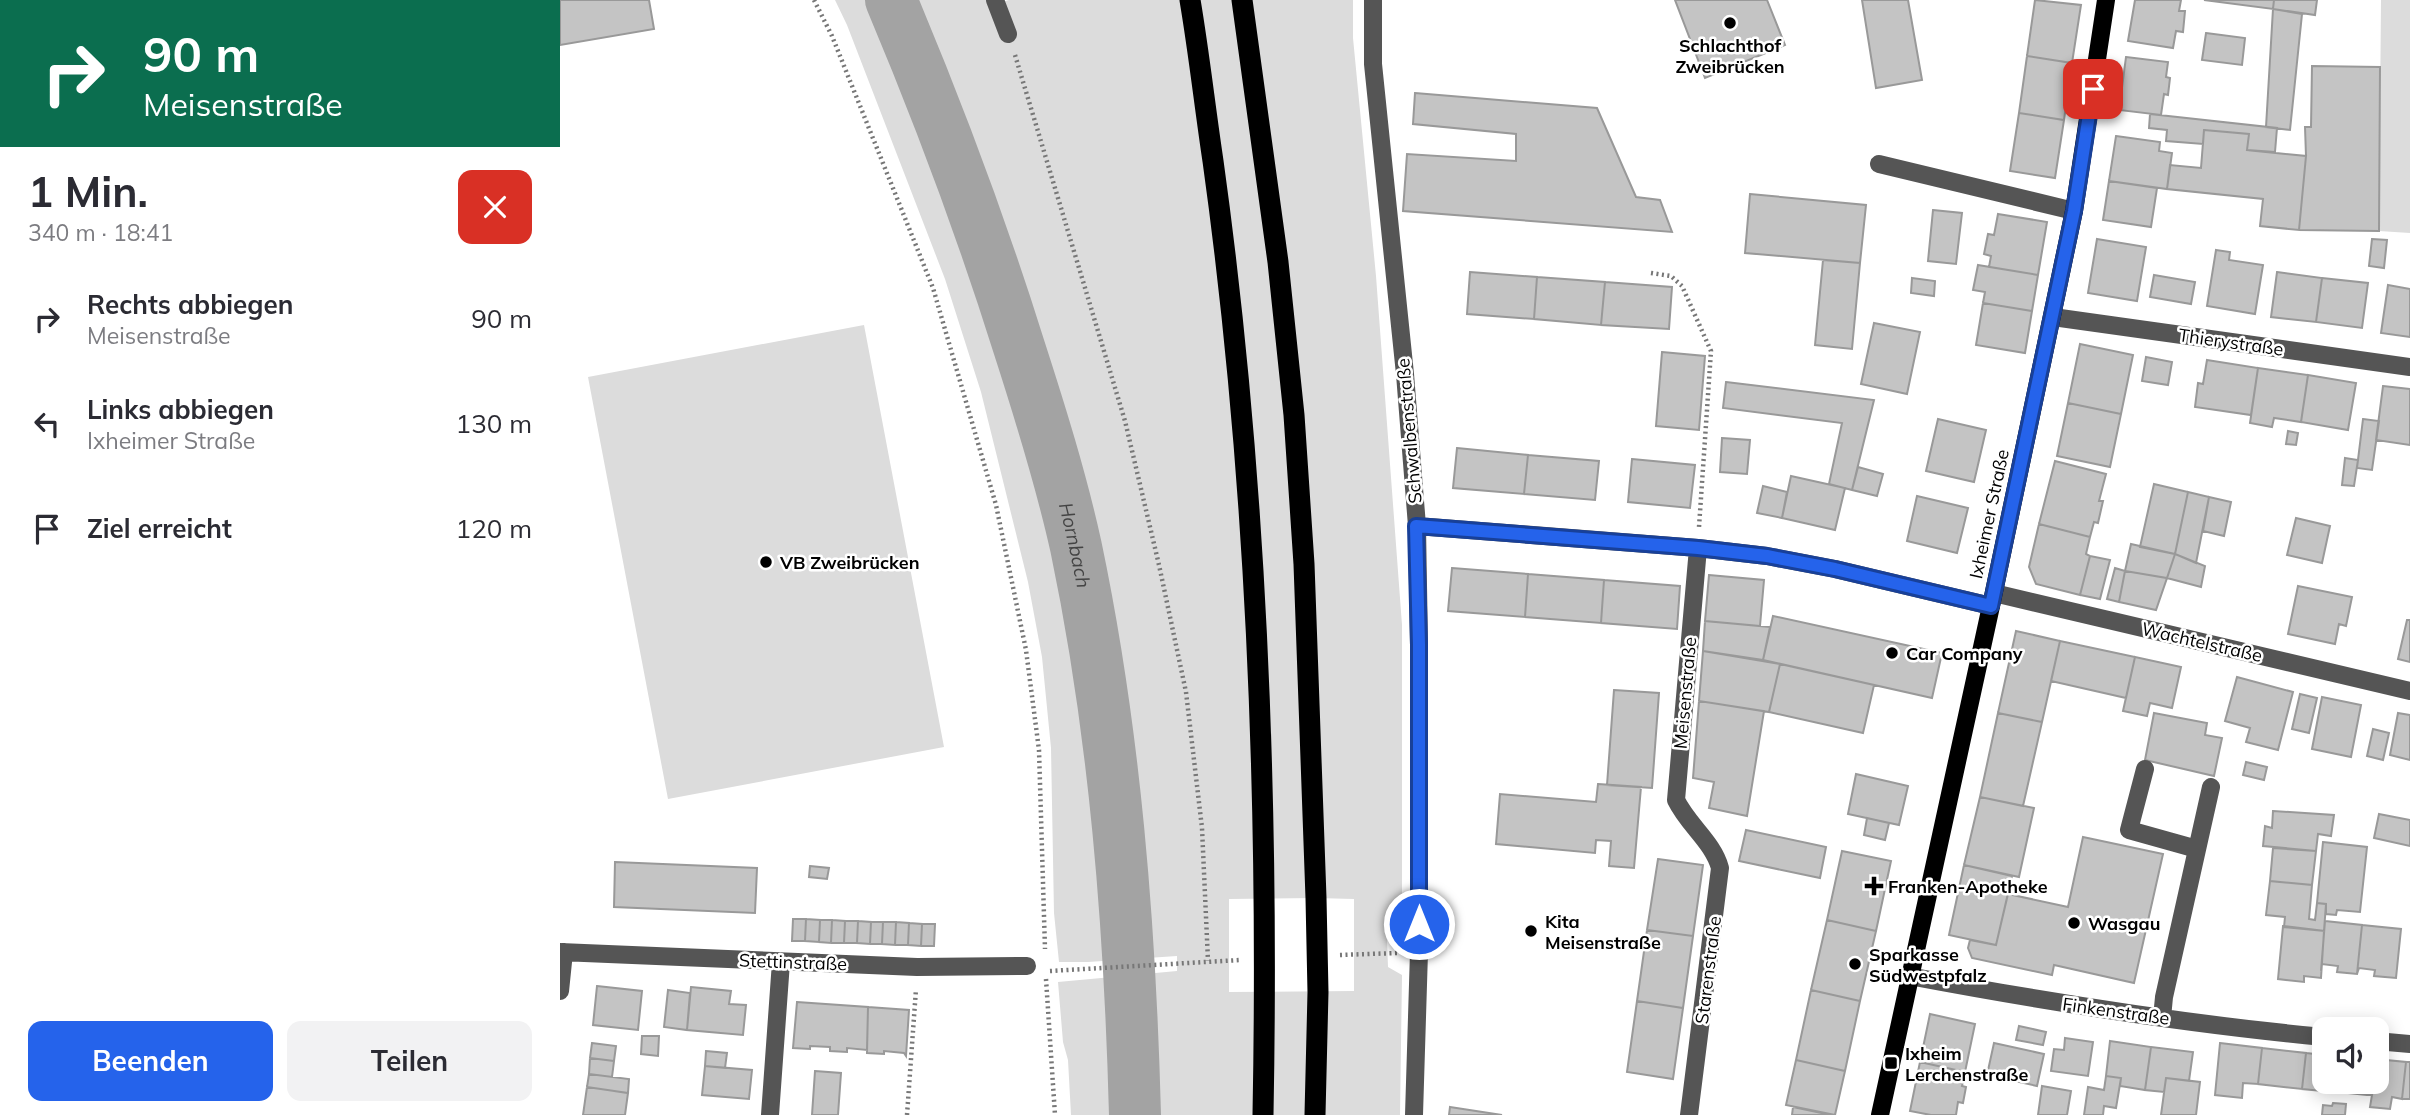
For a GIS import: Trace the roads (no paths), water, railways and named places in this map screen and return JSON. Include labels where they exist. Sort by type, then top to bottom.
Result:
[{"type":"highway","points":[[1190,0],[1228,267],[1254,561],[1265,899],[1263,1115]]},
{"type":"highway","points":[[1242,0],[1278,262],[1294,415],[1304,565],[1318,992],[1315,1115]]},
{"type":"main road","name":"Ixheimer Straße","points":[[1880,1115],[2053,317],[2074,211],[2106,0]]},
{"type":"street","points":[[995,0],[1008,34]]},
{"type":"street","name":"Schwalbenstraße","points":[[1373,0],[1373,64],[1405,374],[1416,526],[1419,645],[1419,924],[1414,1115]]},
{"type":"street","points":[[1879,164],[2074,211]]},
{"type":"street","name":"Thierystraße","points":[[2053,317],[2410,367]]},
{"type":"street","points":[[1416,526],[1767,556],[1993,600]]},
{"type":"street","name":"Meisenstraße","points":[[1697,832],[1676,800],[1698,548]]},
{"type":"street","name":"Wachtelstraße","points":[[1993,600],[2410,691]]},
{"type":"street","points":[[2145,769],[2129,830],[2197,849]]},
{"type":"street","points":[[2162,1018],[2164,997],[2211,787]]},
{"type":"street","name":"Starenstraße","points":[[1689,1115],[1720,868],[1716,854],[1697,832]]},
{"type":"street","points":[[560,991],[562,952]]},
{"type":"street","name":"Stettinstraße","points":[[562,952],[917,967],[1027,966]]},
{"type":"street","points":[[770,1115],[781,962]]},
{"type":"street","name":"Finkenstraße","points":[[1909,976],[2162,1018],[2312,1036]]},
{"type":"street","points":[[2389,1042],[2410,1044]]},
{"type":"waterway","name":"Hornbach","points":[[891,0],[943,129],[1005,303],[1064,496],[1076,547],[1101,688],[1118,830],[1129,972],[1135,1115]]},
{"type":"place","name":"Schlachthof Zweibrücken","points":[[1730,23]]},
{"type":"place","name":"VB Zweibrücken","points":[[766,562]]},
{"type":"place","name":"Car Company","points":[[1892,653]]},
{"type":"place","name":"Franken-Apotheke","points":[[1874,886]]},
{"type":"place","name":"Wasgau","points":[[2074,923]]},
{"type":"place","name":"Kita Meisenstraße","points":[[1531,931]]},
{"type":"place","name":"Sparkasse Südwestpfalz","points":[[1855,964]]},
{"type":"place","name":"Ixheim Lerchenstraße","points":[[1891,1063]]}]
